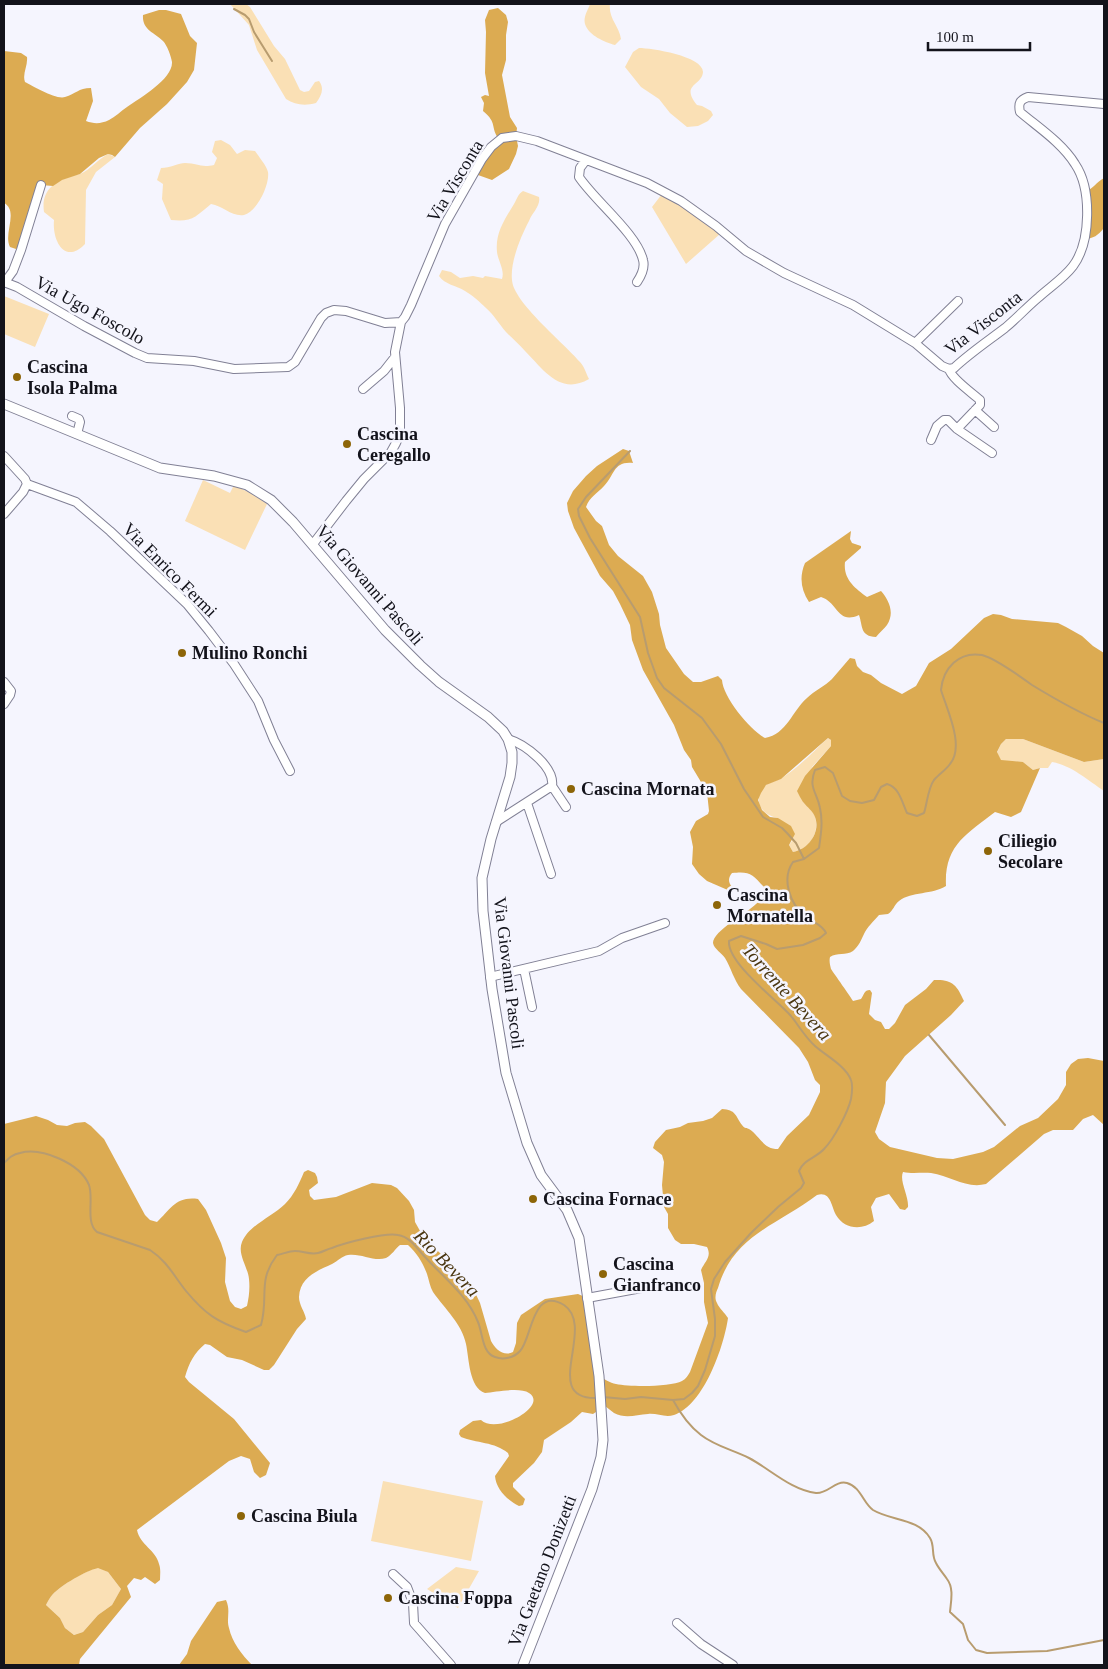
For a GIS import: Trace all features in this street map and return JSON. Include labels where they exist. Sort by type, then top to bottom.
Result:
[{"type":"street","name":"Via Visconta","points":[[400,322],[411,305],[445,224],[474,171],[499,139],[506,136],[516,136],[537,141],[647,183],[664,192],[716,226],[746,251],[784,273],[853,305],[914,343],[942,366],[948,369],[954,368],[1006,327],[1072,268],[1079,257],[1081,249],[1087,216],[1082,179],[1076,165],[1067,152],[1020,112],[1018,105],[1028,97],[1104,104]]},
{"type":"street","points":[[586,160],[579,171],[579,177],[628,234],[638,248],[644,262],[641,276],[637,282]]},
{"type":"street","points":[[4,282],[13,271],[41,185]]},
{"type":"street","name":"Via Ugo Foscolo","points":[[4,282],[17,287],[84,326],[147,358],[194,361],[234,369],[288,367],[295,362],[321,318],[326,313],[334,310],[346,311],[384,323],[400,322]]},
{"type":"street","points":[[914,343],[958,301]]},
{"type":"street","points":[[313,544],[364,479],[391,452],[400,434],[400,408],[395,352],[400,322]]},
{"type":"street","points":[[363,389],[379,376],[395,357]]},
{"type":"street","points":[[948,369],[950,375],[980,400],[980,405],[957,429]]},
{"type":"street","name":"Via Giovanni Pascoli","points":[[4,404],[160,468],[214,476],[247,485],[260,492],[278,506],[386,630],[420,665],[439,682],[488,718],[508,739],[512,752],[512,769],[486,858],[482,884],[482,911],[503,1058],[519,1122],[537,1166],[567,1210],[577,1230],[600,1386],[602,1450],[592,1489]]},
{"type":"street","points":[[975,410],[994,427]]},
{"type":"street","points":[[72,416],[80,422],[77,434]]},
{"type":"street","points":[[931,440],[937,426],[944,420],[948,420],[957,429],[992,453]]},
{"type":"street","points":[[4,456],[25,479],[27,484],[23,492],[4,514]]},
{"type":"street","name":"Via Enrico Fermi","points":[[27,484],[76,502],[110,531],[187,604],[224,651],[258,701],[274,740],[290,771]]},
{"type":"street","points":[[4,682],[11,691],[4,704]]},
{"type":"street","points":[[508,739],[519,743],[546,766],[552,777],[552,786],[566,807]]},
{"type":"street","points":[[496,822],[552,786]]},
{"type":"street","points":[[527,803],[552,874]]},
{"type":"street","points":[[490,977],[599,951],[629,935],[665,923]]},
{"type":"street","points":[[524,969],[532,1007]]},
{"type":"street","points":[[587,1298],[647,1287]]},
{"type":"street","name":"Via Gaetano Donizetti","points":[[524,1665],[592,1489]]},
{"type":"street","points":[[393,1574],[407,1588],[413,1603],[414,1623],[450,1665]]},
{"type":"street","points":[[677,1623],[701,1644],[733,1665]]},
{"type":"shaded area","points":[[230,4],[246,4],[250,7],[274,46],[285,59],[300,90],[304,92],[309,91],[315,82],[319,81],[322,90],[316,103],[300,104],[286,99],[257,50],[249,25]]},
{"type":"shaded area","points":[[590,4],[610,4],[612,18],[621,39],[615,45],[598,38],[587,28],[585,19]]},
{"type":"shaded area","points":[[498,8],[506,15],[508,22],[506,60],[502,75],[510,117],[517,128],[518,146],[509,169],[492,180],[478,175],[474,171],[499,139],[491,119],[483,111],[484,103],[481,97],[489,96],[485,73],[485,20],[489,10]]},
{"type":"shaded area","points":[[159,10],[181,14],[190,36],[197,43],[194,70],[187,82],[167,104],[140,128],[115,157],[108,154],[99,158],[80,174],[62,180],[53,186],[41,185],[20,248],[10,247],[8,236],[11,217],[8,207],[4,203],[4,51],[21,53],[27,57],[25,82],[50,95],[65,97],[83,89],[91,88],[93,101],[86,121],[103,122],[114,117],[155,88],[171,68],[172,62],[166,45],[149,30],[143,20],[143,15]]},
{"type":"shaded area","points":[[639,48],[676,54],[686,57],[701,66],[702,77],[693,86],[691,93],[697,105],[711,111],[713,115],[708,121],[698,126],[687,127],[670,113],[659,99],[641,87],[625,67],[633,52]]},
{"type":"shaded area","points":[[221,140],[230,145],[237,154],[245,150],[255,151],[268,172],[267,183],[262,197],[254,209],[244,215],[231,213],[211,204],[193,218],[171,220],[162,199],[163,184],[157,180],[161,168],[185,163],[205,166],[214,165],[217,158],[212,152],[215,141]]},
{"type":"shaded area","points":[[108,154],[115,157],[96,172],[86,190],[85,244],[78,250],[66,251],[61,248],[55,236],[54,220],[44,212],[44,198],[54,184],[84,172]]},
{"type":"shaded area","points":[[1104,178],[1104,228],[1095,236],[1083,239],[1085,191],[1091,189]]},
{"type":"shaded area","points":[[523,191],[539,197],[539,200],[514,257],[512,280],[515,289],[530,311],[573,354],[584,368],[589,379],[579,383],[569,384],[553,378],[506,332],[481,303],[462,289],[444,281],[439,276],[442,270],[451,272],[460,278],[473,276],[483,278],[485,276],[502,279],[502,269],[497,252],[499,232]]},
{"type":"shaded area","points":[[662,194],[720,234],[686,264],[652,207]]},
{"type":"shaded area","points":[[4,296],[49,314],[35,347],[4,334]]},
{"type":"shaded area","points":[[623,449],[629,451],[633,463],[618,466],[608,482],[594,495],[586,507],[602,526],[609,545],[618,556],[643,576],[652,592],[666,648],[684,674],[693,682],[701,682],[718,676],[722,680],[727,695],[738,712],[752,728],[765,738],[779,732],[802,703],[832,679],[850,658],[855,659],[857,666],[863,672],[902,694],[916,686],[929,663],[951,649],[984,618],[993,614],[1012,619],[1058,623],[1082,636],[1104,653],[1104,759],[1084,762],[1023,739],[1006,739],[997,752],[1001,760],[1023,762],[1033,770],[1040,768],[1021,812],[1011,817],[995,812],[975,827],[953,850],[946,872],[946,886],[899,901],[888,914],[879,915],[867,929],[853,951],[830,957],[830,960],[831,969],[853,1001],[861,999],[865,992],[870,990],[872,993],[869,1014],[875,1020],[881,1022],[885,1029],[889,1029],[895,1023],[905,1005],[926,989],[934,980],[953,984],[964,1001],[905,1056],[886,1082],[885,1103],[875,1132],[879,1139],[890,1147],[937,1158],[953,1159],[983,1152],[994,1147],[1020,1126],[1038,1118],[1058,1099],[1066,1085],[1066,1072],[1071,1064],[1078,1059],[1088,1058],[1104,1061],[1104,1125],[1093,1115],[1083,1119],[1073,1130],[1053,1130],[1044,1134],[986,1184],[965,1184],[931,1173],[903,1172],[902,1180],[908,1207],[905,1210],[900,1209],[889,1194],[876,1198],[871,1207],[874,1221],[864,1226],[848,1226],[839,1220],[830,1200],[822,1194],[817,1195],[758,1233],[734,1255],[725,1270],[717,1291],[716,1301],[728,1318],[726,1330],[711,1373],[695,1400],[685,1409],[671,1416],[651,1414],[622,1416],[605,1406],[593,1414],[582,1412],[571,1422],[544,1440],[542,1452],[534,1463],[513,1483],[513,1487],[525,1499],[523,1505],[519,1506],[503,1494],[496,1481],[495,1476],[509,1456],[508,1453],[503,1449],[461,1437],[459,1434],[460,1430],[473,1421],[481,1420],[488,1424],[498,1424],[518,1417],[532,1405],[533,1399],[529,1393],[520,1390],[508,1390],[485,1393],[480,1390],[473,1379],[466,1344],[461,1330],[433,1292],[422,1262],[408,1245],[400,1245],[388,1257],[381,1259],[358,1255],[344,1256],[315,1272],[302,1284],[299,1300],[306,1319],[269,1370],[264,1370],[242,1360],[227,1357],[210,1345],[205,1344],[190,1363],[185,1377],[234,1419],[270,1463],[266,1475],[260,1478],[254,1472],[250,1459],[241,1456],[229,1461],[137,1530],[141,1540],[157,1559],[160,1568],[160,1580],[155,1584],[145,1577],[141,1580],[134,1578],[127,1586],[131,1597],[80,1659],[79,1665],[4,1665],[4,1124],[36,1116],[57,1125],[67,1126],[85,1122],[104,1139],[145,1215],[150,1220],[157,1222],[170,1208],[179,1202],[198,1199],[206,1210],[221,1243],[226,1258],[225,1282],[230,1301],[235,1307],[241,1309],[247,1306],[249,1296],[249,1279],[241,1251],[245,1236],[288,1201],[304,1172],[308,1170],[315,1173],[317,1177],[318,1183],[309,1190],[310,1196],[314,1200],[336,1197],[372,1183],[391,1185],[397,1188],[409,1201],[414,1210],[415,1222],[424,1238],[472,1286],[480,1303],[491,1341],[503,1353],[513,1352],[516,1343],[517,1323],[521,1315],[545,1299],[578,1294],[585,1297],[599,1376],[616,1384],[650,1386],[677,1383],[685,1379],[690,1372],[708,1323],[701,1270],[709,1254],[707,1247],[681,1244],[675,1240],[668,1228],[668,1214],[664,1207],[662,1185],[664,1162],[662,1155],[653,1148],[655,1142],[666,1130],[712,1118],[722,1109],[733,1112],[743,1126],[753,1132],[765,1145],[778,1149],[787,1136],[809,1115],[820,1092],[820,1085],[815,1080],[808,1062],[799,1048],[741,989],[725,958],[713,943],[718,933],[757,903],[764,887],[750,874],[732,873],[729,878],[732,887],[730,891],[707,881],[692,864],[693,847],[690,832],[696,821],[708,814],[707,792],[692,767],[691,760],[684,750],[674,725],[643,670],[632,640],[630,625],[620,604],[613,591],[600,576],[574,528],[568,511],[567,503],[573,491],[597,466]],"holes":[[[828,738],[831,740],[831,746],[805,776],[797,791],[815,817],[815,834],[804,848],[793,852],[789,845],[795,834],[791,826],[778,818],[770,817],[762,810],[758,800],[766,785],[781,779]],[[98,1568],[108,1572],[121,1589],[112,1605],[98,1615],[83,1632],[74,1635],[65,1628],[60,1618],[46,1605],[52,1595],[62,1587],[80,1575]]]},
{"type":"shaded area","points":[[203,480],[230,493],[234,485],[267,504],[245,550],[185,521]]},
{"type":"shaded area","points":[[851,531],[850,539],[852,543],[861,546],[861,548],[845,562],[848,578],[867,597],[881,591],[891,611],[891,616],[886,626],[876,637],[865,633],[859,615],[846,617],[838,612],[831,603],[821,597],[809,602],[804,593],[802,573],[805,563]]},
{"type":"shaded area","points":[[828,738],[831,740],[831,746],[812,767],[803,802],[814,815],[816,821],[814,836],[807,845],[793,852],[789,845],[792,841],[778,818],[767,814],[760,806],[759,796],[766,785],[792,771]]},
{"type":"shaded area","points":[[1006,739],[1023,739],[1084,762],[1104,759],[1104,791],[1066,766],[1052,762],[1048,768],[1033,770],[1023,762],[1001,761],[997,753],[1001,744]]},
{"type":"shaded area","points":[[383,1481],[483,1501],[471,1561],[371,1541]]},
{"type":"shaded area","points":[[98,1567],[108,1572],[121,1589],[112,1605],[98,1615],[83,1632],[74,1635],[65,1628],[60,1618],[46,1605],[52,1595],[62,1587],[80,1575]]},
{"type":"shaded area","points":[[456,1567],[479,1571],[458,1608],[427,1589]]},
{"type":"shaded area","points":[[226,1600],[228,1624],[232,1638],[241,1653],[252,1665],[179,1665],[187,1654],[191,1641],[217,1602]]},
{"type":"waterway","points":[[234,9],[249,19],[254,32],[272,61]]},
{"type":"waterway","points":[[630,451],[586,497],[578,509],[579,516],[590,538],[640,617],[648,653],[657,678],[664,688],[702,718],[721,744],[744,789],[763,817],[787,833],[796,843],[804,859]]},
{"type":"waterway","name":"Torrente Bevera","points":[[603,1397],[684,1399],[698,1386],[715,1336],[711,1289],[714,1279],[725,1262],[751,1233],[801,1188],[804,1183],[799,1171],[801,1167],[828,1145],[847,1111],[852,1087],[851,1080],[845,1070],[811,1043],[791,1016],[744,970],[736,960],[729,941],[741,936],[777,949],[803,945],[820,938],[826,933],[822,927],[808,918],[795,905],[791,898],[788,883],[789,869],[793,862],[804,859],[819,848],[821,833],[820,808],[812,781],[815,770],[825,767],[833,773],[842,796],[850,801],[862,803],[874,800],[881,787],[887,784],[897,792],[907,813],[917,816],[924,813],[932,783],[950,764],[956,748],[953,728],[941,690],[942,682],[949,668],[954,663],[959,659],[974,654],[993,660],[1058,701],[1104,723]]},
{"type":"waterway","points":[[929,1035],[1005,1125]]},
{"type":"waterway","name":"Rio Bevera","points":[[4,1163],[15,1154],[38,1152],[59,1158],[69,1164],[84,1177],[89,1185],[91,1222],[97,1232],[150,1250],[156,1254],[199,1306],[219,1321],[246,1332],[261,1325],[265,1281],[271,1264],[277,1255],[290,1251],[320,1253],[346,1243],[375,1236],[392,1234],[403,1236],[414,1244],[462,1295],[478,1322],[485,1347],[495,1357],[508,1358],[520,1351],[534,1316],[545,1302],[553,1301],[564,1305],[573,1315],[575,1329],[570,1376],[572,1388],[581,1396],[598,1398]]},
{"type":"waterway","points":[[673,1400],[685,1419],[706,1439],[749,1458],[789,1484],[807,1491],[820,1493],[839,1483],[847,1483],[859,1491],[873,1510],[919,1527],[930,1538],[938,1567],[951,1586],[950,1612],[963,1624],[968,1640],[976,1650],[987,1653],[1047,1651],[1104,1640]]},
{"type":"place","name":"Cascina Isola Palma","points":[[17,377]]},
{"type":"place","name":"Cascina Ceregallo","points":[[347,444]]},
{"type":"place","name":"Mulino Ronchi","points":[[182,653]]},
{"type":"place","name":"Cascina Mornata","points":[[571,789]]},
{"type":"place","name":"Ciliegio Secolare","points":[[988,851]]},
{"type":"place","name":"Cascina Mornatella","points":[[717,905]]},
{"type":"place","name":"Cascina Fornace","points":[[533,1199]]},
{"type":"place","name":"Cascina Gianfranco","points":[[603,1274]]},
{"type":"place","name":"Cascina Biula","points":[[241,1516]]},
{"type":"place","name":"Cascina Foppa","points":[[388,1598]]}]
